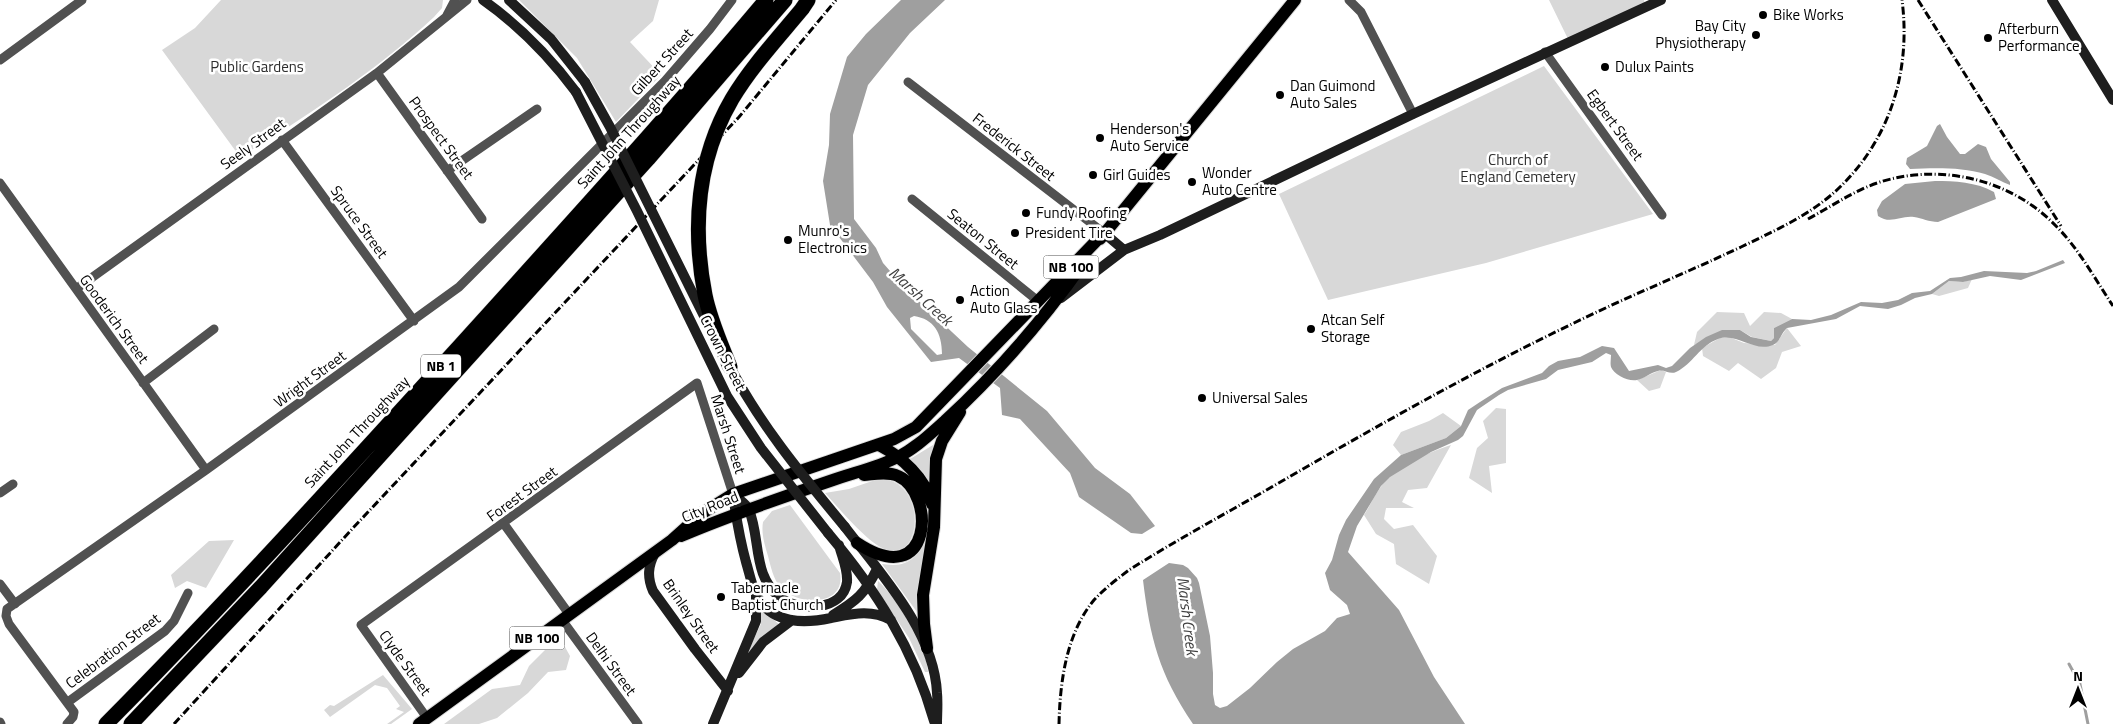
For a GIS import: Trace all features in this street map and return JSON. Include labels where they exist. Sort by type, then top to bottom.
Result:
[{"type":"highway","name":"Saint John Throughway","points":[[106,724],[188,640],[373,441],[641,145],[766,0]]},
{"type":"highway","name":"NB 1","points":[[131,724],[261,587],[628,181],[785,0]]},
{"type":"highway","points":[[730,367],[710,312],[702,274],[698,232],[702,179],[714,134],[732,100],[805,4]]},
{"type":"main road","name":"Crown Street","points":[[483,0],[532,39],[550,58],[576,92],[727,396],[761,448],[839,545],[891,620],[901,636],[918,672],[936,724]]},
{"type":"main road","name":"Crown Street","points":[[510,0],[551,39],[585,82],[610,127],[745,395],[779,446],[845,527],[914,621],[927,648],[938,692],[936,724]]},
{"type":"main road","name":"NB 100","points":[[1055,303],[1104,233],[1294,0]]},
{"type":"main road","points":[[1055,303],[1124,250],[1160,235],[1545,52],[1661,0]]},
{"type":"main road","points":[[2052,0],[2113,100]]},
{"type":"main road","name":"NB 100","points":[[1038,301],[1104,233]]},
{"type":"main road","points":[[1104,233],[1124,250]]},
{"type":"main road","name":"City Road","points":[[672,540],[701,514],[733,494],[894,440],[916,426],[965,378],[1038,301]]},
{"type":"main road","name":"City Road","points":[[672,540],[749,508],[898,457],[922,442],[966,402],[1055,303]]},
{"type":"main road","points":[[927,648],[923,595],[935,514],[936,459],[938,449],[966,402]]},
{"type":"main road","points":[[879,445],[898,457],[925,486],[935,514]]},
{"type":"main road","points":[[829,481],[876,474],[897,475],[906,481],[918,500],[922,524],[921,536],[908,554],[900,558],[881,556],[857,543]]},
{"type":"main road","points":[[733,494],[749,508],[765,579],[772,590],[793,605],[806,608],[820,606],[840,596],[845,589],[847,572],[839,545]]},
{"type":"main road","points":[[713,724],[756,621],[756,594],[743,551],[733,494]]},
{"type":"main road","name":"NB 100","points":[[423,721],[672,540]]},
{"type":"main road","name":"Brinley Street","points":[[655,553],[648,568],[649,582],[653,591],[695,650],[728,690]]},
{"type":"main road","points":[[825,619],[859,598],[877,569]]},
{"type":"main road","points":[[756,594],[768,609],[792,620],[814,622],[867,613],[891,620]]},
{"type":"main road","points":[[728,690],[757,649],[792,620]]},
{"type":"street","points":[[0,60],[82,0]]},
{"type":"street","name":"Seely Street","points":[[445,20],[455,0]]},
{"type":"street","name":"Seely Street","points":[[76,289],[377,72],[445,20],[467,0]]},
{"type":"street","name":"Gilbert Street","points":[[609,139],[670,75],[723,4],[732,0]]},
{"type":"street","points":[[1349,0],[1361,12],[1413,114]]},
{"type":"street","name":"Egbert Street","points":[[1545,52],[1662,215]]},
{"type":"street","name":"Prospect Street","points":[[377,72],[482,219]]},
{"type":"street","name":"Frederick Street","points":[[908,82],[1104,233]]},
{"type":"street","points":[[448,171],[537,109]]},
{"type":"street","name":"Wright Street","points":[[68,702],[9,624],[6,616],[8,609],[414,321],[470,277],[609,139]]},
{"type":"street","name":"Spruce Street","points":[[282,140],[414,321]]},
{"type":"street","name":"Gooderich Street","points":[[0,184],[206,470]]},
{"type":"street","name":"Seaton Street","points":[[912,199],[1038,301]]},
{"type":"street","points":[[143,383],[214,329]]},
{"type":"street","name":"Marsh Street","points":[[697,383],[733,494]]},
{"type":"street","name":"Forest Street","points":[[361,625],[504,524],[697,383]]},
{"type":"street","points":[[0,493],[13,484]]},
{"type":"street","name":"Delhi Street","points":[[504,524],[638,724]]},
{"type":"street","points":[[0,584],[15,604]]},
{"type":"street","name":"Celebration Street","points":[[68,702],[165,631],[174,621],[188,593]]},
{"type":"street","name":"Clyde Street","points":[[361,625],[423,721]]},
{"type":"street","points":[[68,702],[72,718]]},
{"type":"green space","name":"Public Gardens","points":[[221,0],[443,0],[442,8],[434,17],[389,56],[290,126],[240,157],[162,50],[195,28]]},
{"type":"green space","points":[[519,0],[659,0],[653,21],[630,42],[661,75],[616,122],[577,58]]},
{"type":"green space","points":[[1549,0],[1644,0],[1646,6],[1569,41]]},
{"type":"green space","name":"Church of England Cemetery","points":[[1544,66],[1653,214],[1486,263],[1328,300],[1279,194]]},
{"type":"green space","points":[[1972,279],[1968,288],[1939,296],[1932,294],[1949,281],[1963,282]]},
{"type":"green space","points":[[1717,312],[1744,313],[1750,326],[1764,312],[1781,313],[1792,319],[1774,328],[1774,338],[1771,341],[1752,337],[1740,330],[1694,345],[1697,332]]},
{"type":"green space","points":[[1787,328],[1801,346],[1782,352],[1776,368],[1761,379],[1738,363],[1729,371],[1703,356],[1702,348],[1720,338],[1729,337],[1744,343],[1775,345]]},
{"type":"green space","points":[[1661,370],[1666,372],[1660,388],[1649,391],[1637,380]]},
{"type":"green space","points":[[1496,408],[1506,409],[1506,463],[1489,466],[1492,493],[1469,478],[1477,448],[1488,438],[1483,421]]},
{"type":"green space","points":[[1443,413],[1461,426],[1446,438],[1401,455],[1393,445],[1401,432],[1429,421]]},
{"type":"green space","points":[[1451,445],[1427,488],[1408,490],[1402,502],[1414,508],[1386,508],[1384,519],[1394,529],[1413,525],[1437,556],[1429,584],[1396,564],[1394,544],[1376,534],[1364,515],[1380,488],[1394,473],[1422,456]]},
{"type":"green space","points":[[933,446],[929,482],[910,459]]},
{"type":"green space","points":[[878,479],[894,482],[905,491],[912,504],[915,518],[913,532],[908,544],[899,550],[887,550],[871,541],[825,493],[849,489]]},
{"type":"green space","points":[[790,505],[840,573],[840,584],[836,592],[828,597],[819,600],[798,598],[781,588],[774,577],[764,539],[763,522],[772,511]]},
{"type":"green space","points":[[926,539],[928,540],[917,612],[882,564],[892,565],[909,561],[921,549]]},
{"type":"green space","points":[[234,540],[206,588],[187,581],[175,588],[171,575],[209,541]]},
{"type":"green space","points":[[878,581],[894,599],[910,624],[922,650],[928,672],[925,672],[909,638],[877,590]]},
{"type":"green space","points":[[763,611],[780,625],[735,677],[761,624],[761,612]]},
{"type":"green space","points":[[565,647],[570,656],[566,670],[548,672],[528,693],[497,718],[479,724],[444,724],[492,689],[520,685],[529,666],[546,649]]},
{"type":"green space","points":[[383,675],[412,709],[391,724],[387,724],[404,712],[396,709],[400,706],[387,688],[375,685],[330,717],[324,710],[330,705],[334,706]]},
{"type":"water","points":[[901,0],[945,0],[910,33],[868,85],[853,135],[854,219],[876,248],[883,263],[905,288],[968,347],[1047,411],[1095,468],[1130,494],[1155,526],[1142,534],[1131,533],[1079,497],[1070,473],[1020,419],[1002,415],[1000,388],[959,358],[931,362],[887,307],[873,282],[830,225],[823,181],[829,145],[830,114],[847,57],[866,34]],"holes":[[[914,316],[927,320],[936,328],[942,346],[942,354],[937,355],[911,329],[910,318]]]},
{"type":"water","points":[[1940,124],[1960,154],[1965,154],[1978,144],[1986,147],[1991,159],[2010,182],[2010,185],[1985,174],[1967,170],[1910,169],[1906,164],[1907,158],[1927,146],[1937,126]]},
{"type":"water","points":[[1935,181],[1958,182],[1980,186],[1994,192],[1996,199],[1938,222],[1909,217],[1887,220],[1878,216],[1877,210],[1882,201],[1905,184]]},
{"type":"water","name":"Marsh Creek","points":[[2063,260],[2065,263],[2021,280],[1990,276],[1963,282],[1949,281],[1932,294],[1915,298],[1888,309],[1860,306],[1836,319],[1787,328],[1775,344],[1766,347],[1752,345],[1732,338],[1718,339],[1711,342],[1682,369],[1674,373],[1660,371],[1640,379],[1626,379],[1613,370],[1611,355],[1606,353],[1592,362],[1558,370],[1546,379],[1508,390],[1499,395],[1477,410],[1463,436],[1458,440],[1431,452],[1390,477],[1381,486],[1357,526],[1348,552],[1399,610],[1434,677],[1465,724],[1193,724],[1181,706],[1164,672],[1153,638],[1143,580],[1169,563],[1183,565],[1197,578],[1210,636],[1215,705],[1220,708],[1227,706],[1293,649],[1325,631],[1337,618],[1350,614],[1347,605],[1330,590],[1325,573],[1332,560],[1339,535],[1346,520],[1374,479],[1401,455],[1446,438],[1461,426],[1468,410],[1480,402],[1502,388],[1542,373],[1558,361],[1580,357],[1602,346],[1614,348],[1629,371],[1658,365],[1666,368],[1672,366],[1690,348],[1706,337],[1722,330],[1740,330],[1751,337],[1771,341],[1774,338],[1774,328],[1792,319],[1811,320],[1831,315],[1861,302],[1882,303],[1898,300],[1912,293],[1930,291],[1950,278],[1984,271],[2027,273]]},
{"type":"waterway","points":[[2069,664],[2080,684],[2088,724]]},
{"type":"railway","points":[[174,724],[353,528],[739,117],[836,0]]},
{"type":"railway","points":[[1059,724],[1063,675],[1066,659],[1077,628],[1084,613],[1094,600],[1129,570],[1181,538],[1420,402],[1535,342],[1794,221],[1830,196],[1858,167],[1873,146],[1885,124],[1894,100],[1900,76],[1903,51],[1902,0]]},
{"type":"railway","points":[[1918,0],[2061,226]]},
{"type":"railway","points":[[1808,219],[1853,194],[1880,182],[1927,174],[1951,175],[1974,179],[1997,186],[2018,197],[2038,210],[2056,226],[2079,254],[2113,306]]},
{"type":"place","name":"Bike Works","points":[[1763,15]]},
{"type":"place","name":"Bay City Physiotherapy","points":[[1756,35]]},
{"type":"place","name":"Afterburn Performance","points":[[1988,38]]},
{"type":"place","name":"Dulux Paints","points":[[1605,67]]},
{"type":"place","name":"Dan Guimond Auto Sales","points":[[1280,95]]},
{"type":"place","name":"Henderson's Auto Service","points":[[1100,138]]},
{"type":"place","name":"Girl Guides","points":[[1093,175]]},
{"type":"place","name":"Wonder Auto Centre","points":[[1192,182]]},
{"type":"place","name":"Fundy Roofing","points":[[1026,213]]},
{"type":"place","name":"President Tire","points":[[1015,233]]},
{"type":"place","name":"Munro's Electronics","points":[[788,240]]},
{"type":"place","name":"Action Auto Glass","points":[[960,300]]},
{"type":"place","name":"Atcan Self Storage","points":[[1311,329]]},
{"type":"place","name":"Universal Sales","points":[[1202,398]]},
{"type":"place","name":"Tabernacle Baptist Church","points":[[721,597]]}]
